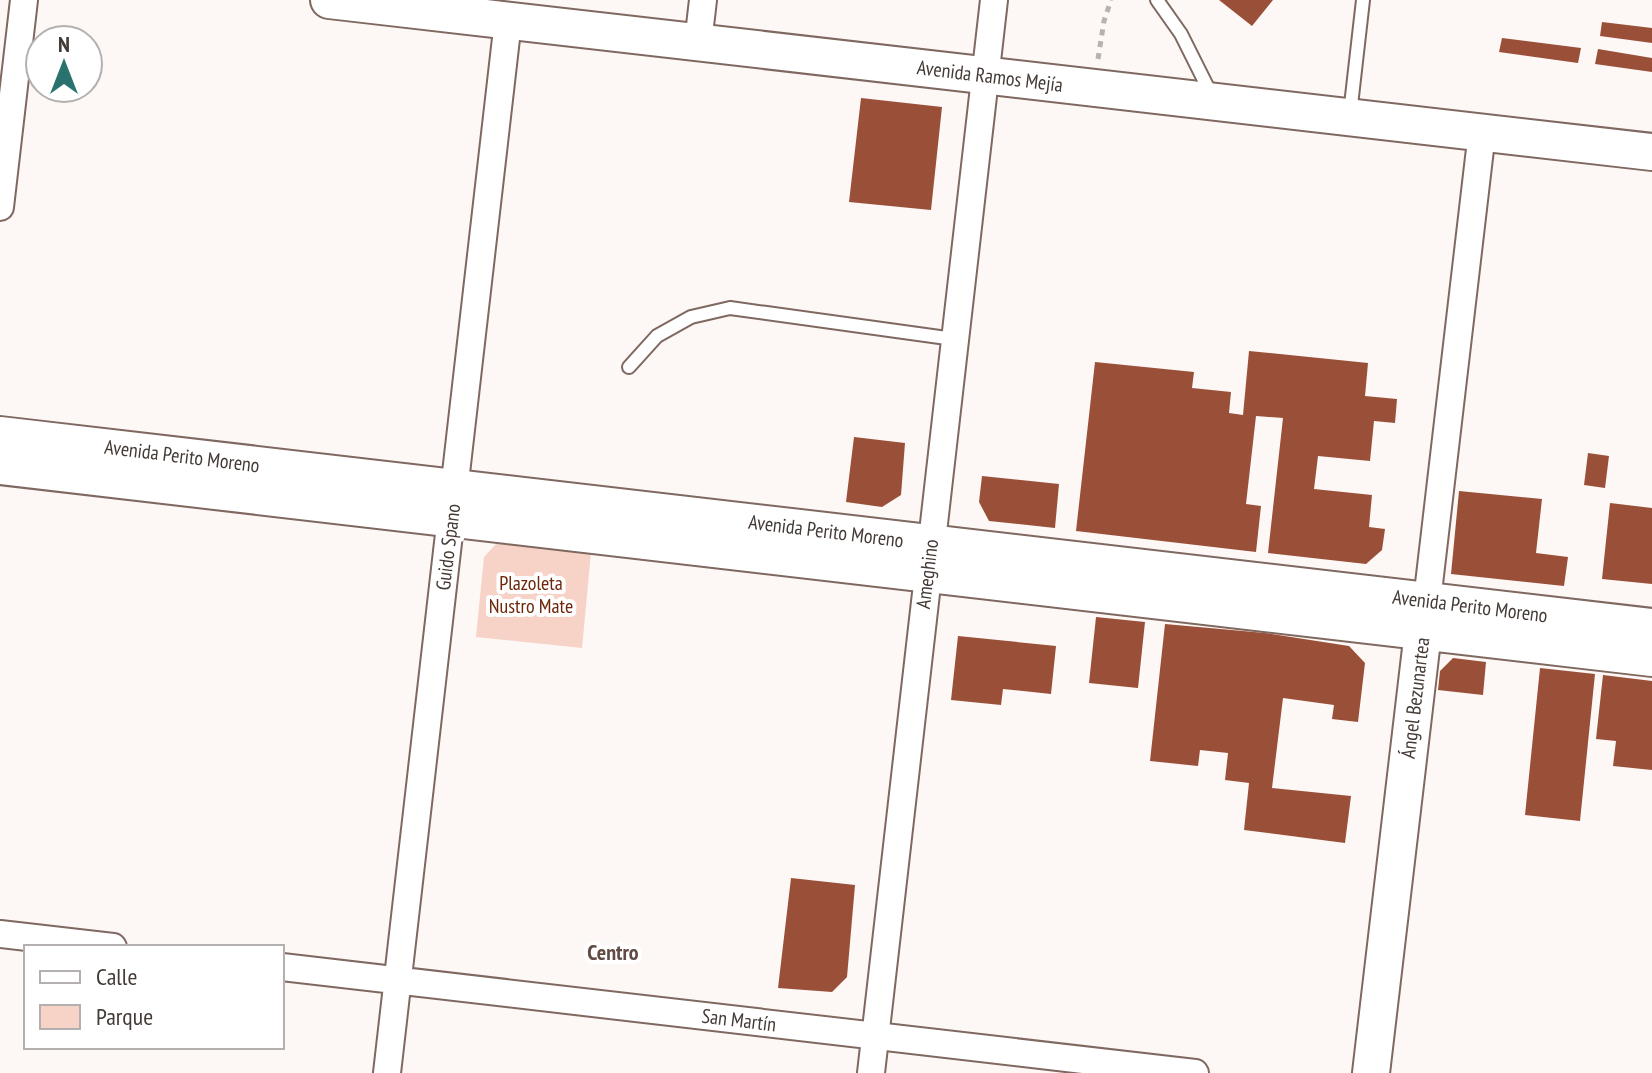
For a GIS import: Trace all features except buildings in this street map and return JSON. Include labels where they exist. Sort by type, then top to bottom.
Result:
[{"type":"street","points":[[0,207],[24,0]]},
{"type":"street","name":"Avenida Ramos Mejía","points":[[329,0],[1652,152]]},
{"type":"street","points":[[698,43],[703,0]]},
{"type":"street","name":"Ameghino","points":[[871,1073],[994,0]]},
{"type":"street","name":"Guido Spano","points":[[387,1073],[508,21]]},
{"type":"street","name":"Ángel Bezunartea","points":[[1371,1073],[1482,132]]},
{"type":"street","name":"Avenida Perito Moreno","points":[[0,435],[453,503],[929,559],[1425,616],[1652,627]]},
{"type":"street","name":"Avenida Perito Moreno","points":[[0,466],[453,503]]},
{"type":"street","name":"Avenida Perito Moreno","points":[[1425,616],[1652,658]]},
{"type":"street","points":[[0,934],[96,945]]},
{"type":"street","name":"San Martín","points":[[284,967],[1195,1073]]},
{"type":"lane","points":[[1157,0],[1181,34],[1215,102]]},
{"type":"lane","points":[[1349,118],[1363,0]]},
{"type":"lane","points":[[629,367],[657,336],[691,317],[730,308],[954,339]]},
{"type":"path","points":[[1094,88],[1104,21],[1111,0]]},
{"type":"green space","name":"Plazoleta Nustro Mate","points":[[497,543],[591,552],[582,648],[476,637],[484,557]]},
{"type":"district","name":"Centro","points":[[613,952]]}]
